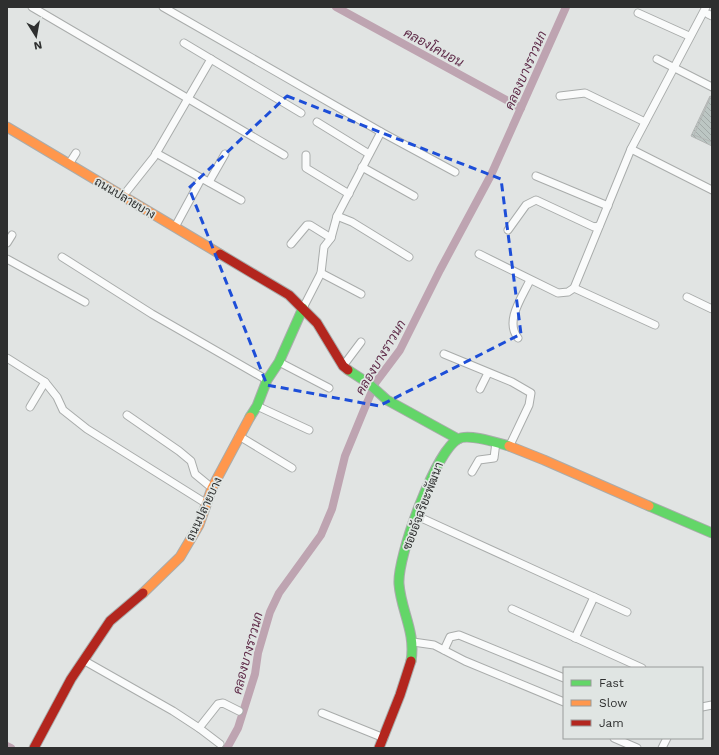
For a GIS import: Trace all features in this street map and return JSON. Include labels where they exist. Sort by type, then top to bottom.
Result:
[{"type":"street","points":[[32,7],[284,155]]},
{"type":"street","points":[[163,7],[381,132],[455,172]]},
{"type":"street","points":[[479,254],[558,293],[568,292],[574,288],[631,149],[689,36],[708,12]]},
{"type":"street","points":[[638,13],[689,36]]},
{"type":"street","points":[[184,43],[301,113]]},
{"type":"street","points":[[657,59],[712,87]]},
{"type":"street","points":[[123,196],[156,154],[212,60]]},
{"type":"street","points":[[560,96],[586,93],[645,122]]},
{"type":"street","points":[[317,122],[369,154]]},
{"type":"street","name":"ถนนปลายบาง","points":[[7,127],[289,295],[317,324],[343,366],[368,383],[387,400],[458,438]]},
{"type":"street","points":[[303,308],[321,273],[324,248],[331,238],[338,216],[381,132]]},
{"type":"street","points":[[631,149],[712,190]]},
{"type":"street","points":[[69,164],[76,153]]},
{"type":"street","points":[[156,154],[241,200]]},
{"type":"street","points":[[209,182],[225,154]]},
{"type":"street","points":[[306,154],[306,168],[349,194]]},
{"type":"street","points":[[362,167],[414,196]]},
{"type":"street","points":[[536,176],[608,206]]},
{"type":"street","points":[[175,227],[201,179]]},
{"type":"street","points":[[508,230],[526,205],[536,200],[594,227],[599,226]]},
{"type":"street","points":[[338,216],[352,222],[409,257]]},
{"type":"street","points":[[291,244],[307,225],[331,238]]},
{"type":"street","points":[[7,243],[12,235]]},
{"type":"street","points":[[62,257],[152,314],[267,380]]},
{"type":"street","points":[[7,259],[85,302]]},
{"type":"street","points":[[321,273],[361,294]]},
{"type":"street","points":[[518,338],[516,336],[513,318],[530,280]]},
{"type":"street","points":[[574,288],[655,325]]},
{"type":"street","points":[[687,297],[712,309]]},
{"type":"street","name":"ถนนปลายบาง","points":[[34,748],[83,660],[110,621],[157,581],[180,557],[199,525],[212,488],[239,436],[257,406],[267,380],[279,362],[303,308]]},
{"type":"street","points":[[343,366],[361,342]]},
{"type":"street","points":[[444,354],[512,382],[531,393],[529,405],[510,445]]},
{"type":"street","points":[[7,358],[45,382],[57,397],[63,410],[87,429],[207,504]]},
{"type":"street","points":[[279,362],[329,388]]},
{"type":"street","points":[[480,389],[488,372]]},
{"type":"street","points":[[30,408],[45,382]]},
{"type":"street","points":[[257,406],[309,430]]},
{"type":"street","points":[[127,415],[191,461],[195,474],[212,488]]},
{"type":"street","points":[[239,436],[292,468]]},
{"type":"street","points":[[458,438],[471,438],[510,445],[541,457],[601,486],[712,533]]},
{"type":"street","name":"ซอยอัจฉริยะพัฒนา","points":[[379,748],[410,668],[413,642],[399,578],[406,546],[440,459],[458,438]]},
{"type":"street","points":[[472,472],[479,460],[494,458],[496,442]]},
{"type":"street","points":[[417,516],[627,612]]},
{"type":"street","points":[[575,638],[594,597]]},
{"type":"street","points":[[512,609],[640,667]]},
{"type":"street","points":[[444,650],[450,637],[459,635],[563,678]]},
{"type":"street","points":[[413,642],[434,645],[465,661],[563,702]]},
{"type":"street","points":[[83,660],[173,711],[220,744]]},
{"type":"street","points":[[199,728],[218,704],[223,703],[239,712]]},
{"type":"street","points":[[322,713],[384,738]]},
{"type":"street","points":[[616,739],[637,748]]},
{"type":"street","points":[[662,748],[666,739]]},
{"type":"highlighted area","points":[[287,96],[501,179],[521,334],[379,406],[267,385],[189,188]]},
{"type":"building","points":[[710,96],[712,97],[712,146],[691,136]]},
{"type":"building","points":[[710,98],[712,99],[712,142],[694,135]]},
{"type":"waterway","name":"คลองโคนอน","points":[[336,7],[521,108]]},
{"type":"waterway","name":"คลองบางราวนก","points":[[227,748],[238,728],[255,674],[258,653],[270,612],[279,593],[321,535],[332,509],[345,456],[376,382],[400,350],[440,270],[491,175],[566,7]]},
{"type":"waterway","points":[[7,746],[11,748]]},
{"type":"traffic: fast","points":[[250,417],[257,406],[267,380],[279,362],[303,308]]},
{"type":"traffic: fast","points":[[348,370],[368,383],[387,400],[458,439]]},
{"type":"traffic: fast","points":[[411,661],[412,641],[400,594],[400,571],[411,530],[429,483],[439,463],[449,448],[458,439],[469,437],[509,446]]},
{"type":"traffic: fast","points":[[649,506],[712,533]]},
{"type":"traffic: slow","points":[[7,127],[220,254]]},
{"type":"traffic: slow","points":[[143,593],[180,557],[199,525],[212,488],[250,417]]},
{"type":"traffic: slow","points":[[509,446],[649,506]]},
{"type":"traffic: jam","points":[[220,254],[289,295],[317,323],[343,366],[348,370]]},
{"type":"traffic: jam","points":[[34,748],[71,679],[110,621],[143,593]]},
{"type":"traffic: jam","points":[[379,748],[400,695],[411,661]]}]
